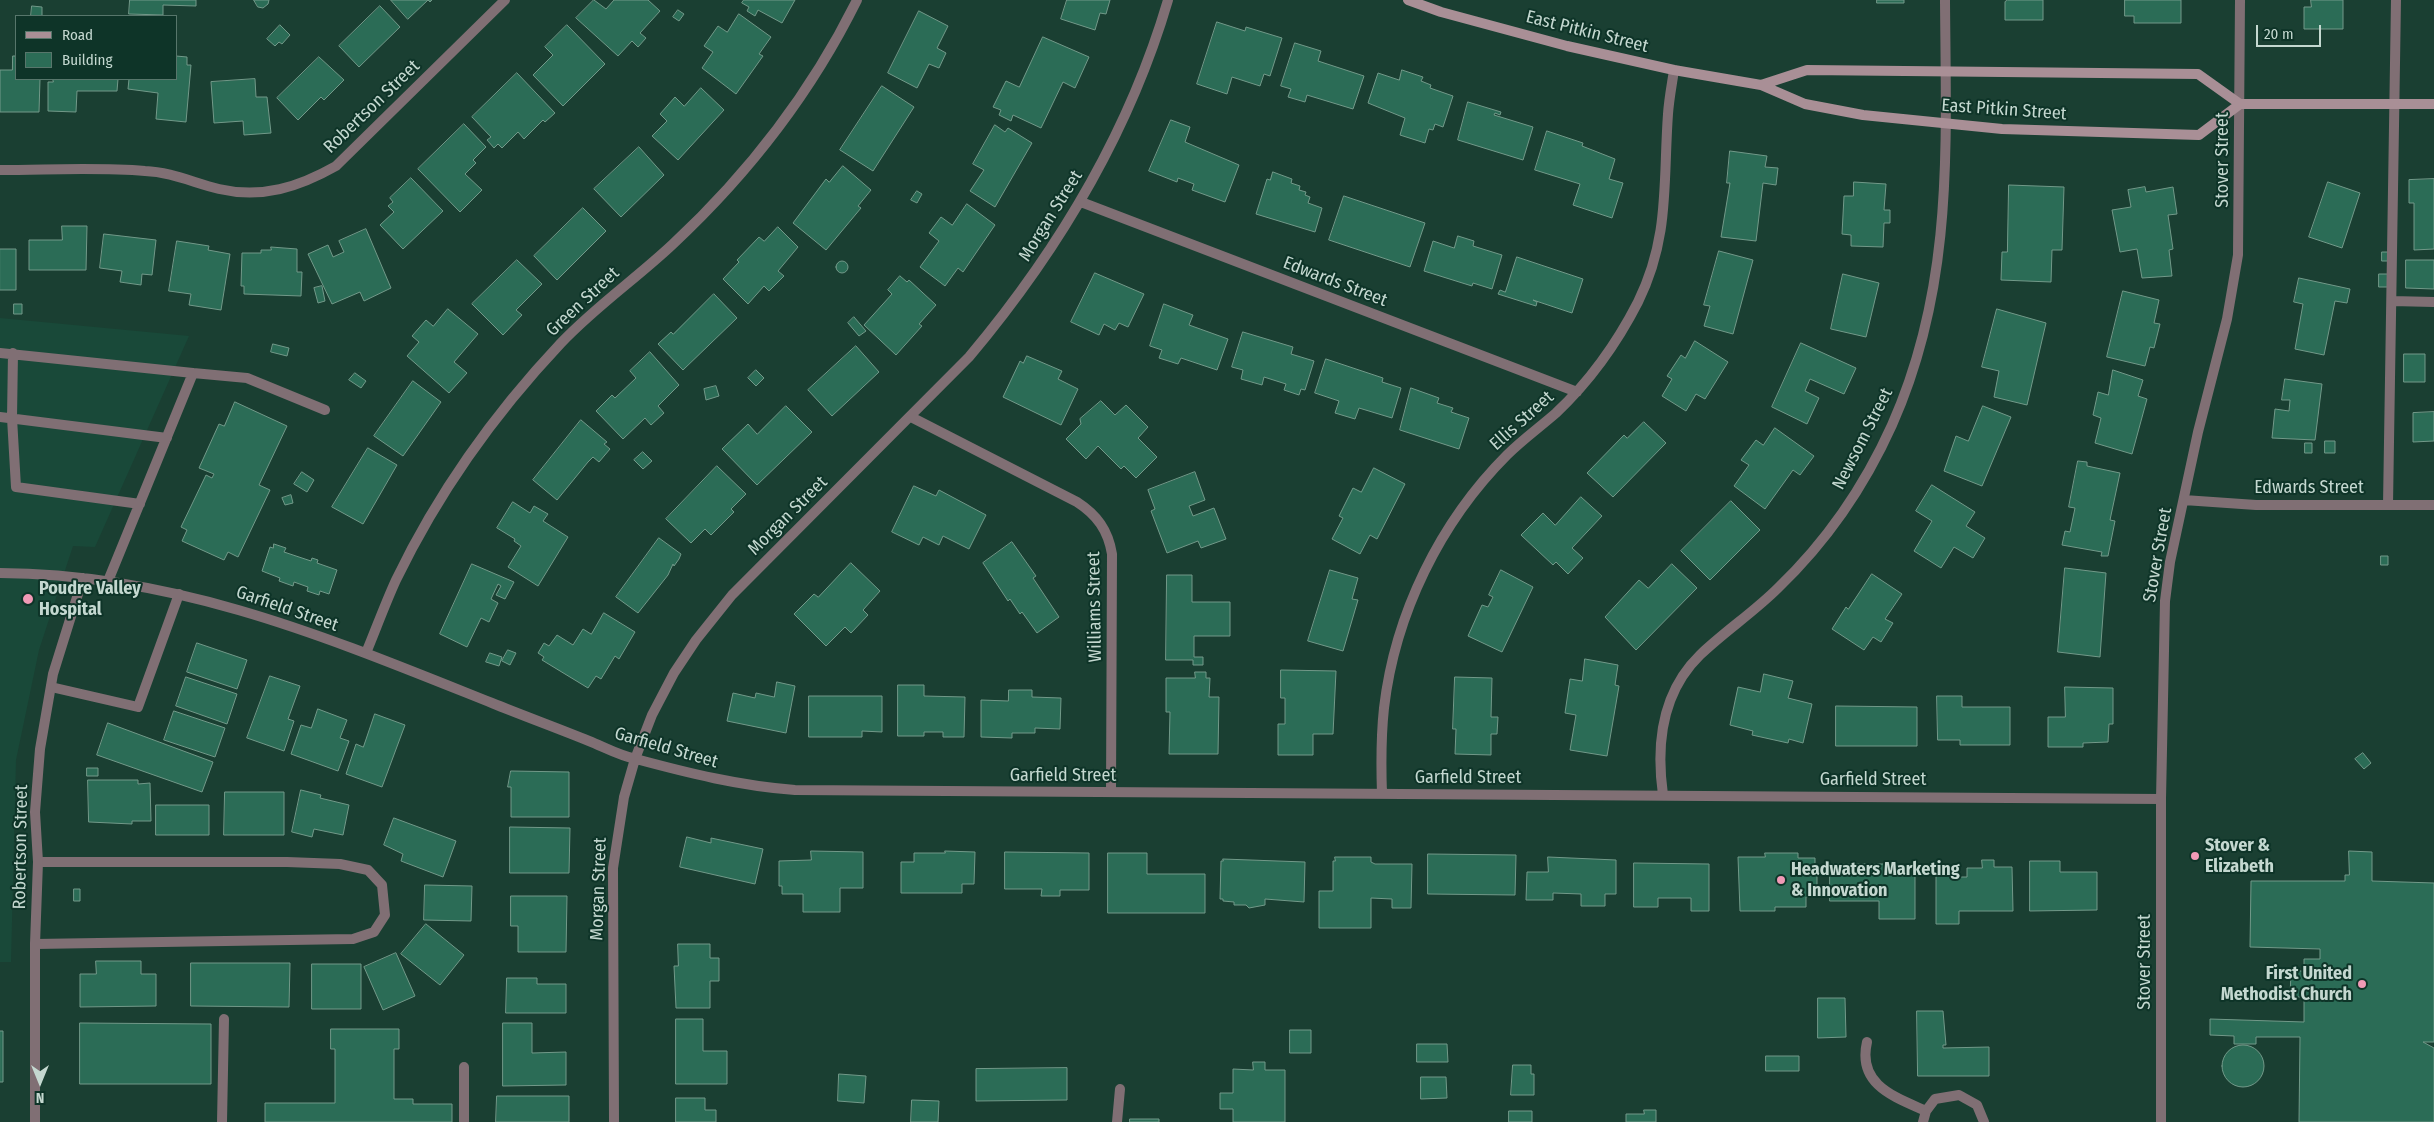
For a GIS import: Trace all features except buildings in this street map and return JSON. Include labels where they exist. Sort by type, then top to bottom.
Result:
[{"type":"street","name":"Robertson Street","points":[[0,170],[146,171],[176,175],[220,189],[244,192],[264,192],[288,188],[310,180],[336,166],[505,0]]},
{"type":"street","name":"Green Street","points":[[366,653],[396,582],[417,540],[440,500],[482,436],[521,387],[562,342],[596,309],[672,245],[722,196],[759,154],[823,63],[857,0]]},
{"type":"street","name":"Morgan Street","points":[[614,1122],[612,868],[624,797],[635,759],[652,715],[670,681],[702,632],[732,595],[969,357],[1001,319],[1041,266],[1081,202],[1108,151],[1136,91],[1168,0]]},
{"type":"street","name":"East Pitkin Street","points":[[1408,0],[1442,12],[1567,46],[1674,70],[1761,85],[1805,104],[1863,115],[2002,129],[2199,134],[2240,104],[2198,74],[1945,73],[1807,70],[1761,85]]},
{"type":"street","name":"Newsom Street","points":[[1664,795],[1660,769],[1660,743],[1665,713],[1683,676],[1699,656],[1779,588],[1811,554],[1845,508],[1870,468],[1892,425],[1921,344],[1939,259],[1944,212],[1946,123],[1944,0]]},
{"type":"street","name":"Stover Street","points":[[2161,1122],[2161,799],[2165,601],[2170,562],[2198,432],[2227,319],[2238,255],[2240,0]]},
{"type":"street","points":[[2388,505],[2396,104],[2396,0]]},
{"type":"street","name":"Ellis Street","points":[[1382,794],[1381,753],[1384,708],[1390,671],[1404,620],[1421,578],[1450,526],[1476,489],[1507,455],[1577,392],[1604,359],[1622,332],[1639,300],[1658,251],[1666,193],[1668,114],[1674,70]]},
{"type":"street","points":[[2240,104],[2434,104]]},
{"type":"street","name":"Edwards Street","points":[[1081,202],[1577,392]]},
{"type":"street","points":[[2392,301],[2434,302]]},
{"type":"street","points":[[0,353],[247,378],[325,410]]},
{"type":"street","points":[[13,353],[12,418],[16,487],[140,504]]},
{"type":"street","points":[[108,581],[193,373]]},
{"type":"street","points":[[0,417],[167,438]]},
{"type":"street","name":"Williams Street","points":[[911,417],[1077,502],[1092,512],[1103,525],[1110,541],[1112,554],[1112,792]]},
{"type":"street","name":"Edwards Street","points":[[2184,500],[2256,505],[2434,505]]},
{"type":"street","name":"Garfield Street","points":[[0,573],[36,573],[108,581],[210,600],[276,620],[366,653],[635,759],[704,777],[758,787],[795,790],[2161,799]]},
{"type":"street","name":"Robertson Street","points":[[35,1122],[35,944],[38,862],[36,803],[40,749],[51,687],[66,626],[83,578]]},
{"type":"street","points":[[51,687],[138,706],[179,594]]},
{"type":"street","points":[[35,944],[353,939],[374,932],[385,914],[382,885],[368,870],[340,864],[287,862],[38,862]]},
{"type":"street","points":[[222,1122],[224,1020]]},
{"type":"street","points":[[1866,1042],[1865,1049],[1869,1072],[1877,1086],[1926,1110]]},
{"type":"street","points":[[464,1067],[464,1122]]},
{"type":"street","points":[[1117,1122],[1120,1089]]},
{"type":"street","points":[[1923,1122],[1926,1110],[1935,1099],[1959,1095],[1977,1105],[1984,1122]]},
{"type":"shaded area","name":"Poudre Valley Hospital","points":[[0,318],[189,336],[95,547],[73,546],[39,650],[16,760],[11,962],[0,962]]},
{"type":"place","name":"Poudre Valley Hospital","points":[[28,599]]},
{"type":"place","name":"Stover & Elizabeth","points":[[2195,856]]},
{"type":"place","name":"Headwaters Marketing & Innovation","points":[[1781,880]]},
{"type":"place","name":"First United Methodist Church","points":[[2362,984]]}]
